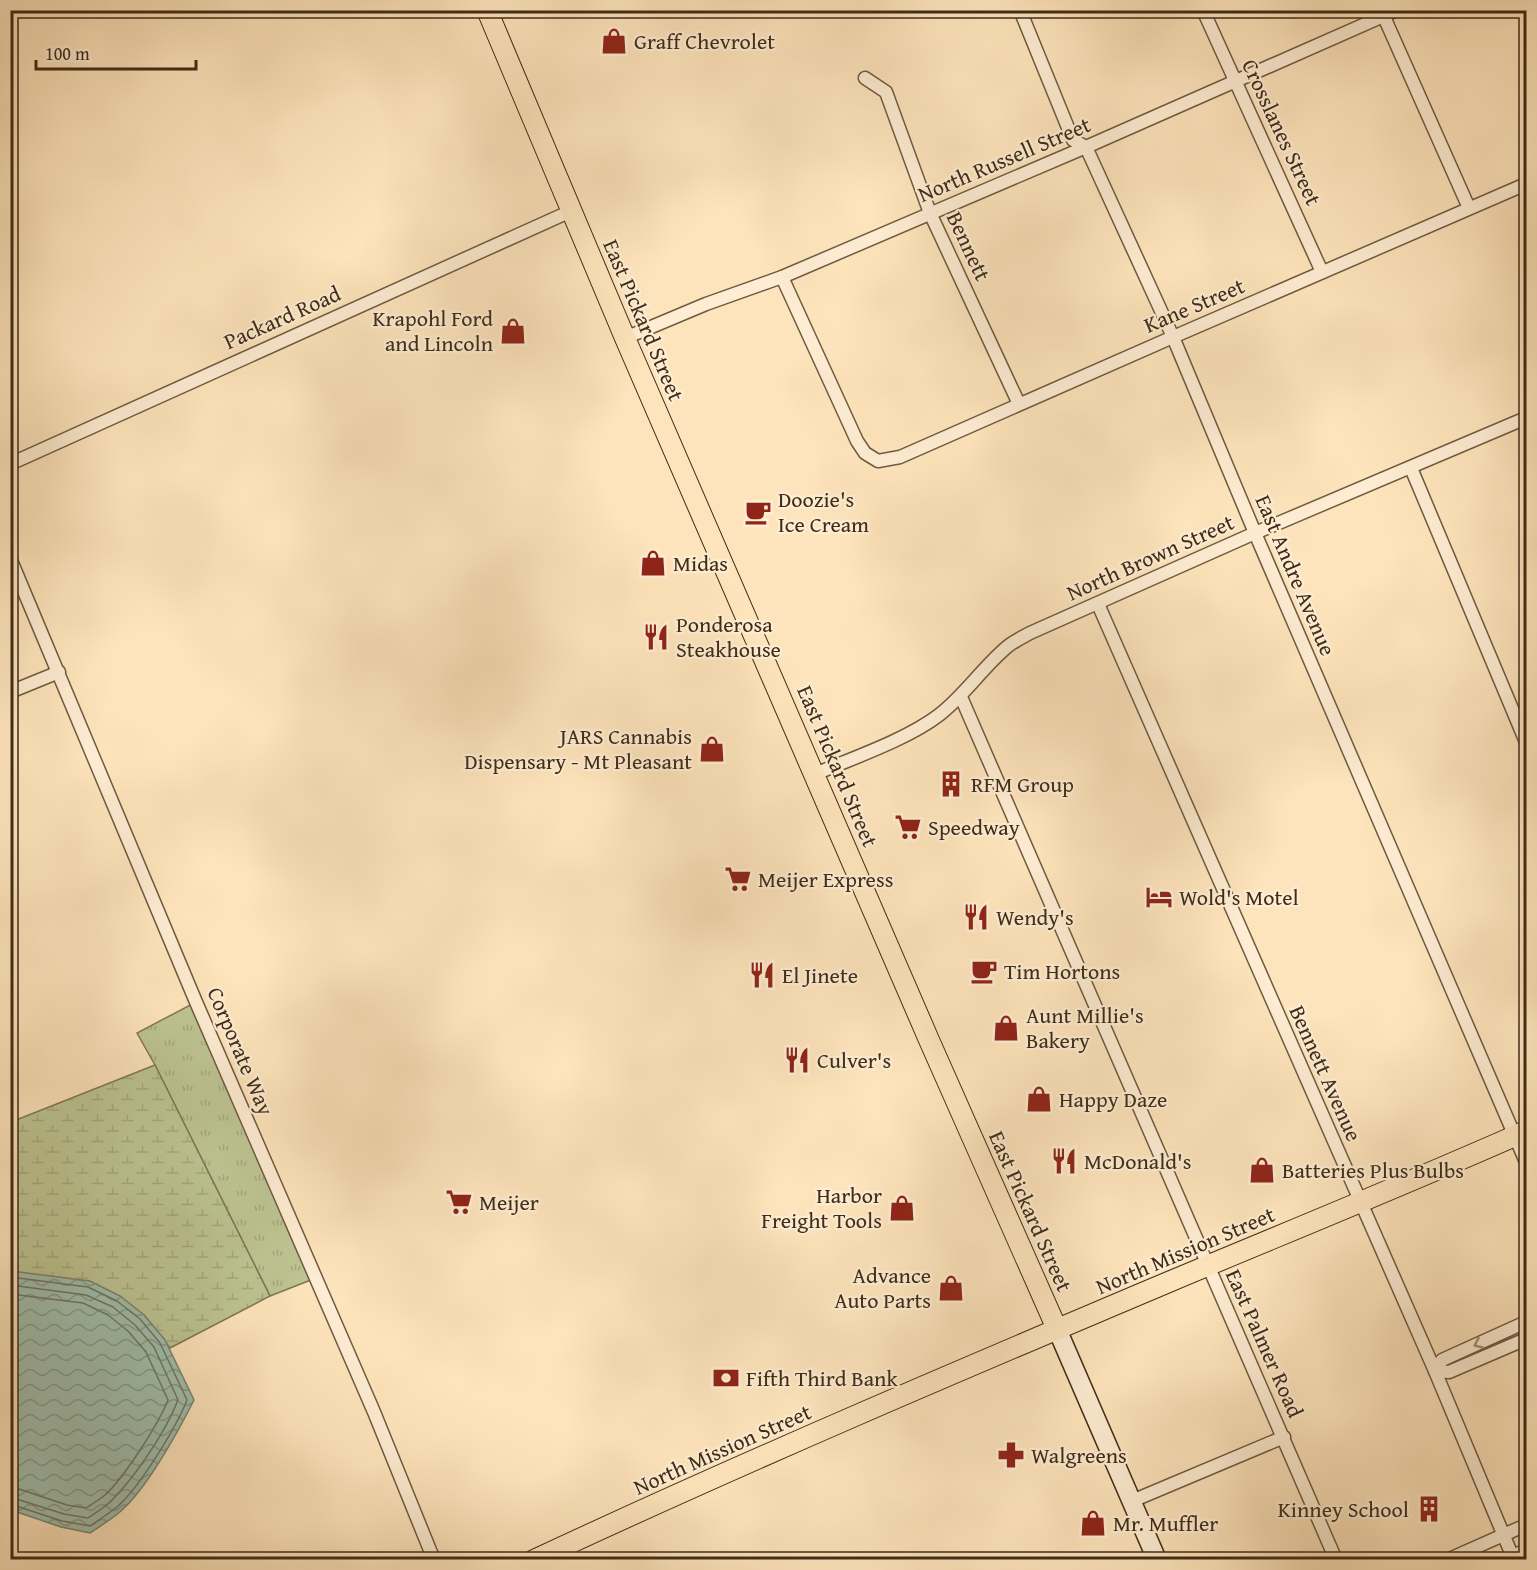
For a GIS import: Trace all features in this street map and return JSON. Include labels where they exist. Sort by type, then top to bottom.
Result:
[{"type":"main road","name":"East Pickard Street","points":[[487,10],[625,338],[1157,1560]]},
{"type":"main road","name":"North Mission Street","points":[[534,1560],[832,1426],[1521,1134]]},
{"type":"street","name":"East Andre Avenue","points":[[1020,10],[1073,140],[1086,147],[1173,337],[1255,533],[1521,1134],[1527,1162]]},
{"type":"street","name":"Crosslanes Street","points":[[1203,10],[1322,272]]},
{"type":"street","name":"North Russell Street","points":[[625,338],[706,304],[782,277],[1086,147],[1382,14],[1396,10]]},
{"type":"street","points":[[1382,14],[1470,208]]},
{"type":"street","name":"Bennett","points":[[865,78],[886,92],[930,213],[1019,404]]},
{"type":"street","name":"Kane Street","points":[[782,277],[856,441],[865,453],[878,461],[900,457],[1527,184]]},
{"type":"street","name":"Packard Road","points":[[10,464],[572,211]]},
{"type":"street","name":"North Brown Street","points":[[815,774],[913,731],[937,716],[961,696],[994,658],[1009,645],[1030,633],[1255,533],[1527,418]]},
{"type":"street","points":[[1411,468],[1527,742]]},
{"type":"street","name":"Corporate Way","points":[[10,558],[196,1002],[374,1412],[434,1560]]},
{"type":"street","name":"Bennett Avenue","points":[[1098,604],[1435,1371],[1510,1558]]},
{"type":"street","points":[[10,692],[59,672]]},
{"type":"street","name":"East Palmer Road","points":[[961,696],[1336,1560]]},
{"type":"street","points":[[1527,1322],[1442,1360],[1435,1371],[1449,1372],[1527,1339]]},
{"type":"street","points":[[1132,1501],[1284,1437]]},
{"type":"street","points":[[1447,1560],[1527,1525]]},
{"type":"street","points":[[1510,1558],[1527,1550]]},
{"type":"green space","points":[[196,1002],[316,1278],[270,1296],[137,1033]]},
{"type":"green space","points":[[155,1065],[270,1296],[170,1348],[144,1315],[11,1271],[11,1122]]},
{"type":"water","points":[[11,1271],[90,1281],[120,1296],[144,1315],[165,1340],[194,1400],[171,1443],[131,1501],[110,1520],[90,1533],[61,1527],[11,1510]]},
{"type":"place","name":"Graff Chevrolet","points":[[614,41]]},
{"type":"place","name":"Krapohl Ford and Lincoln","points":[[513,331]]},
{"type":"place","name":"Doozie's Ice Cream","points":[[758,512]]},
{"type":"place","name":"Midas","points":[[653,563]]},
{"type":"place","name":"Ponderosa Steakhouse","points":[[656,637]]},
{"type":"place","name":"JARS Cannabis Dispensary - Mt Pleasant","points":[[712,749]]},
{"type":"place","name":"RFM Group","points":[[951,784]]},
{"type":"place","name":"Speedway","points":[[908,827]]},
{"type":"place","name":"Meijer Express","points":[[738,879]]},
{"type":"place","name":"Wold's Motel","points":[[1159,897]]},
{"type":"place","name":"Wendy's","points":[[976,917]]},
{"type":"place","name":"Tim Hortons","points":[[984,971]]},
{"type":"place","name":"El Jinete","points":[[762,975]]},
{"type":"place","name":"Aunt Millie's Bakery","points":[[1006,1028]]},
{"type":"place","name":"Culver's","points":[[797,1060]]},
{"type":"place","name":"Happy Daze","points":[[1039,1099]]},
{"type":"place","name":"McDonald's","points":[[1064,1161]]},
{"type":"place","name":"Batteries Plus Bulbs","points":[[1262,1170]]},
{"type":"place","name":"Meijer","points":[[459,1202]]},
{"type":"place","name":"Harbor Freight Tools","points":[[902,1208]]},
{"type":"place","name":"Advance Auto Parts","points":[[951,1288]]},
{"type":"place","name":"Fifth Third Bank","points":[[726,1378]]},
{"type":"place","name":"Walgreens","points":[[1011,1455]]},
{"type":"place","name":"Kinney School","points":[[1429,1509]]},
{"type":"place","name":"Mr. Muffler","points":[[1093,1523]]}]
